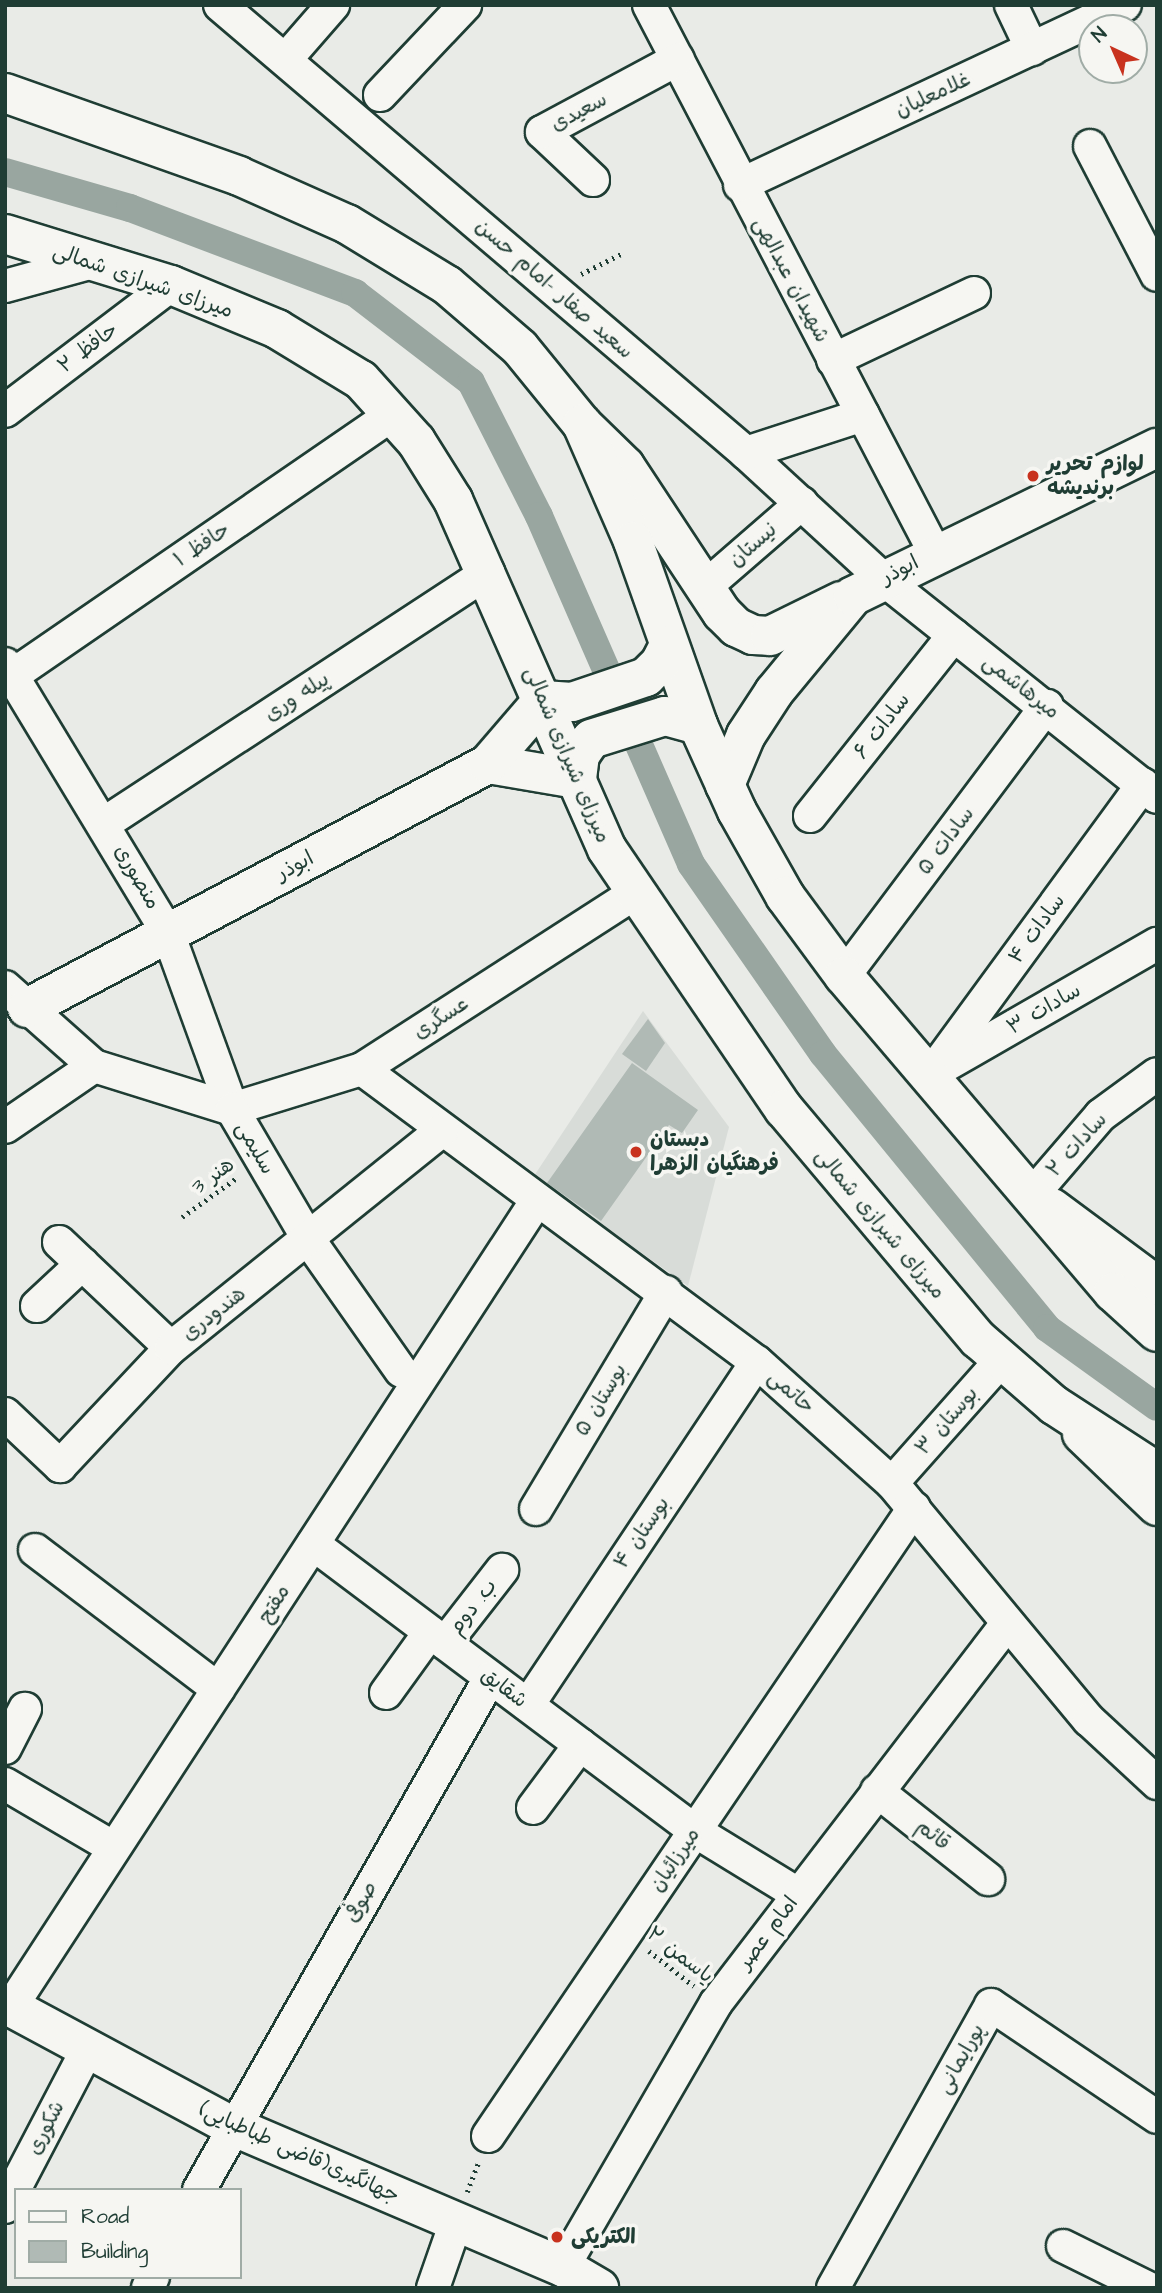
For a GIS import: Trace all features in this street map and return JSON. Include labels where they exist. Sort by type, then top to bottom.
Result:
[{"type":"main road","points":[[5,93],[239,176],[347,223],[457,294],[520,348],[582,424],[625,466],[722,614],[753,635],[770,636],[868,587]]},
{"type":"main road","name":"میرزای شیرازی شمالی","points":[[5,234],[170,285],[277,329],[361,380],[416,441],[453,500],[557,701],[577,779],[607,849],[634,894],[784,1109],[880,1227],[1002,1359],[1054,1405],[1157,1506]]},
{"type":"main road","points":[[582,424],[633,541],[669,645],[681,720],[725,785],[785,896],[844,976],[931,1073],[1113,1292],[1157,1332]]},
{"type":"main road","name":"ابوذر","points":[[725,785],[746,735],[774,692],[868,587],[1157,448]]},
{"type":"main road","points":[[557,701],[646,677],[660,663],[669,645]]},
{"type":"main road","name":"ابوذر","points":[[16,998],[168,933],[488,764],[557,701]]},
{"type":"main road","points":[[488,764],[577,779],[580,755],[591,739],[681,720]]},
{"type":"main road","points":[[1033,1194],[1156,1285]]},
{"type":"main road","name":"میرزای شیرازی شمالی","points":[[1054,1405],[1157,1472]]},
{"type":"main road","name":"جهانگیری(قاضی طباطبایی)","points":[[8,2005],[232,2126],[563,2267],[599,2288]]},
{"type":"street","name":"سعید صفار -امام حسن","points":[[220,5],[802,503],[868,587]]},
{"type":"street","points":[[286,59],[333,5]]},
{"type":"street","points":[[380,95],[465,5]]},
{"type":"street","name":"شهیدان عبدالهی","points":[[649,5],[740,185],[935,553]]},
{"type":"street","points":[[1011,5],[1032,49]]},
{"type":"street","name":"غلامعلیان","points":[[740,185],[1125,5]]},
{"type":"street","name":"سعیدی","points":[[593,180],[542,132],[678,59]]},
{"type":"street","points":[[1090,146],[1157,275]]},
{"type":"street","points":[[5,286],[93,262]]},
{"type":"street","name":"حافظ ۲","points":[[5,411],[170,285]]},
{"type":"street","points":[[833,360],[974,293]]},
{"type":"street","name":"حافظ ۱","points":[[9,669],[392,415]]},
{"type":"street","points":[[746,453],[863,415]]},
{"type":"street","name":"نیستان","points":[[705,587],[802,503]]},
{"type":"street","name":"پیله وری","points":[[106,822],[488,572]]},
{"type":"street","name":"میرهاشمی","points":[[868,587],[954,635],[1150,790]]},
{"type":"street","name":"سادات ۶","points":[[810,816],[954,635]]},
{"type":"street","name":"منصوری","points":[[9,669],[106,822],[168,933],[232,1109]]},
{"type":"street","name":"سادات ۵","points":[[844,976],[1047,706]]},
{"type":"street","name":"سادات ۴","points":[[931,1073],[1150,790]]},
{"type":"street","name":"عسگری","points":[[232,1109],[362,1069],[634,894]]},
{"type":"street","name":"سادات ۳","points":[[931,1073],[1157,944]]},
{"type":"street","name":"سلیمی","points":[[16,998],[94,1066],[232,1109],[309,1240],[401,1371]]},
{"type":"street","points":[[5,1127],[94,1066]]},
{"type":"street","name":"حاتمی","points":[[362,1069],[757,1362],[892,1483],[1089,1720],[1157,1783]]},
{"type":"street","name":"سادات ۲","points":[[1033,1194],[1101,1115],[1157,1074]]},
{"type":"street","name":"هندودری","points":[[5,1413],[60,1466],[171,1348],[309,1240],[442,1130]]},
{"type":"street","name":"مفتح","points":[[8,2005],[114,1848],[537,1200]]},
{"type":"street","points":[[59,1242],[171,1348]]},
{"type":"street","points":[[37,1306],[82,1264]]},
{"type":"street","name":"بوستان ۵","points":[[536,1509],[666,1292]]},
{"type":"street","name":"بوستان ۳","points":[[892,1483],[1002,1359]]},
{"type":"street","name":"بوستان ۴","points":[[528,1706],[757,1362]]},
{"type":"street","name":"میرزائیان","points":[[488,2136],[915,1508]]},
{"type":"street","name":"شقایق","points":[[313,1544],[695,1831],[798,1894]]},
{"type":"street","points":[[35,1550],[218,1689]]},
{"type":"street","name":"ب. دوم","points":[[386,1693],[502,1570]]},
{"type":"street","name":"امام عصر","points":[[563,2267],[716,2003],[1008,1623]]},
{"type":"street","name":"صوفی","points":[[200,2188],[232,2126],[490,1678]]},
{"type":"street","points":[[5,1748],[25,1709]]},
{"type":"street","points":[[533,1808],[580,1745]]},
{"type":"street","points":[[5,1784],[114,1848]]},
{"type":"street","name":"قائم","points":[[877,1791],[988,1879]]},
{"type":"street","name":"پورایمانی","points":[[833,2288],[991,2004],[1157,2117]]},
{"type":"street","name":"شکوری","points":[[15,2188],[87,2050]]},
{"type":"street","name":"شکوری","points":[[5,2207],[14,2190]]},
{"type":"street","points":[[433,2288],[456,2222]]},
{"type":"street","points":[[1063,2246],[1148,2288]]},
{"type":"path","points":[[553,289],[623,253]]},
{"type":"path","name":"هنر 3","points":[[182,1217],[262,1160]]},
{"type":"path","name":"یاسمن ۲","points":[[626,1933],[716,2003]]},
{"type":"path","points":[[456,2222],[488,2136]]},
{"type":"shaded area","name":"دبستان فرهنگیان الزهرا","points":[[643,1011],[729,1127],[688,1286],[534,1176]]},
{"type":"building","points":[[648,1019],[665,1043],[646,1071],[622,1054]]},
{"type":"building","points":[[632,1063],[698,1110],[682,1133],[669,1125],[601,1221],[547,1183]]},
{"type":"waterway","points":[[5,172],[130,208],[355,293],[471,382],[539,516],[691,864],[823,1054],[1047,1328],[1157,1407]]},
{"type":"place","name":"لوازم تحریر برندیشه","points":[[1033,476]]},
{"type":"place","name":"دبستان فرهنگیان الزهرا","points":[[636,1152]]},
{"type":"place","name":"الکتریکی","points":[[557,2237]]}]
